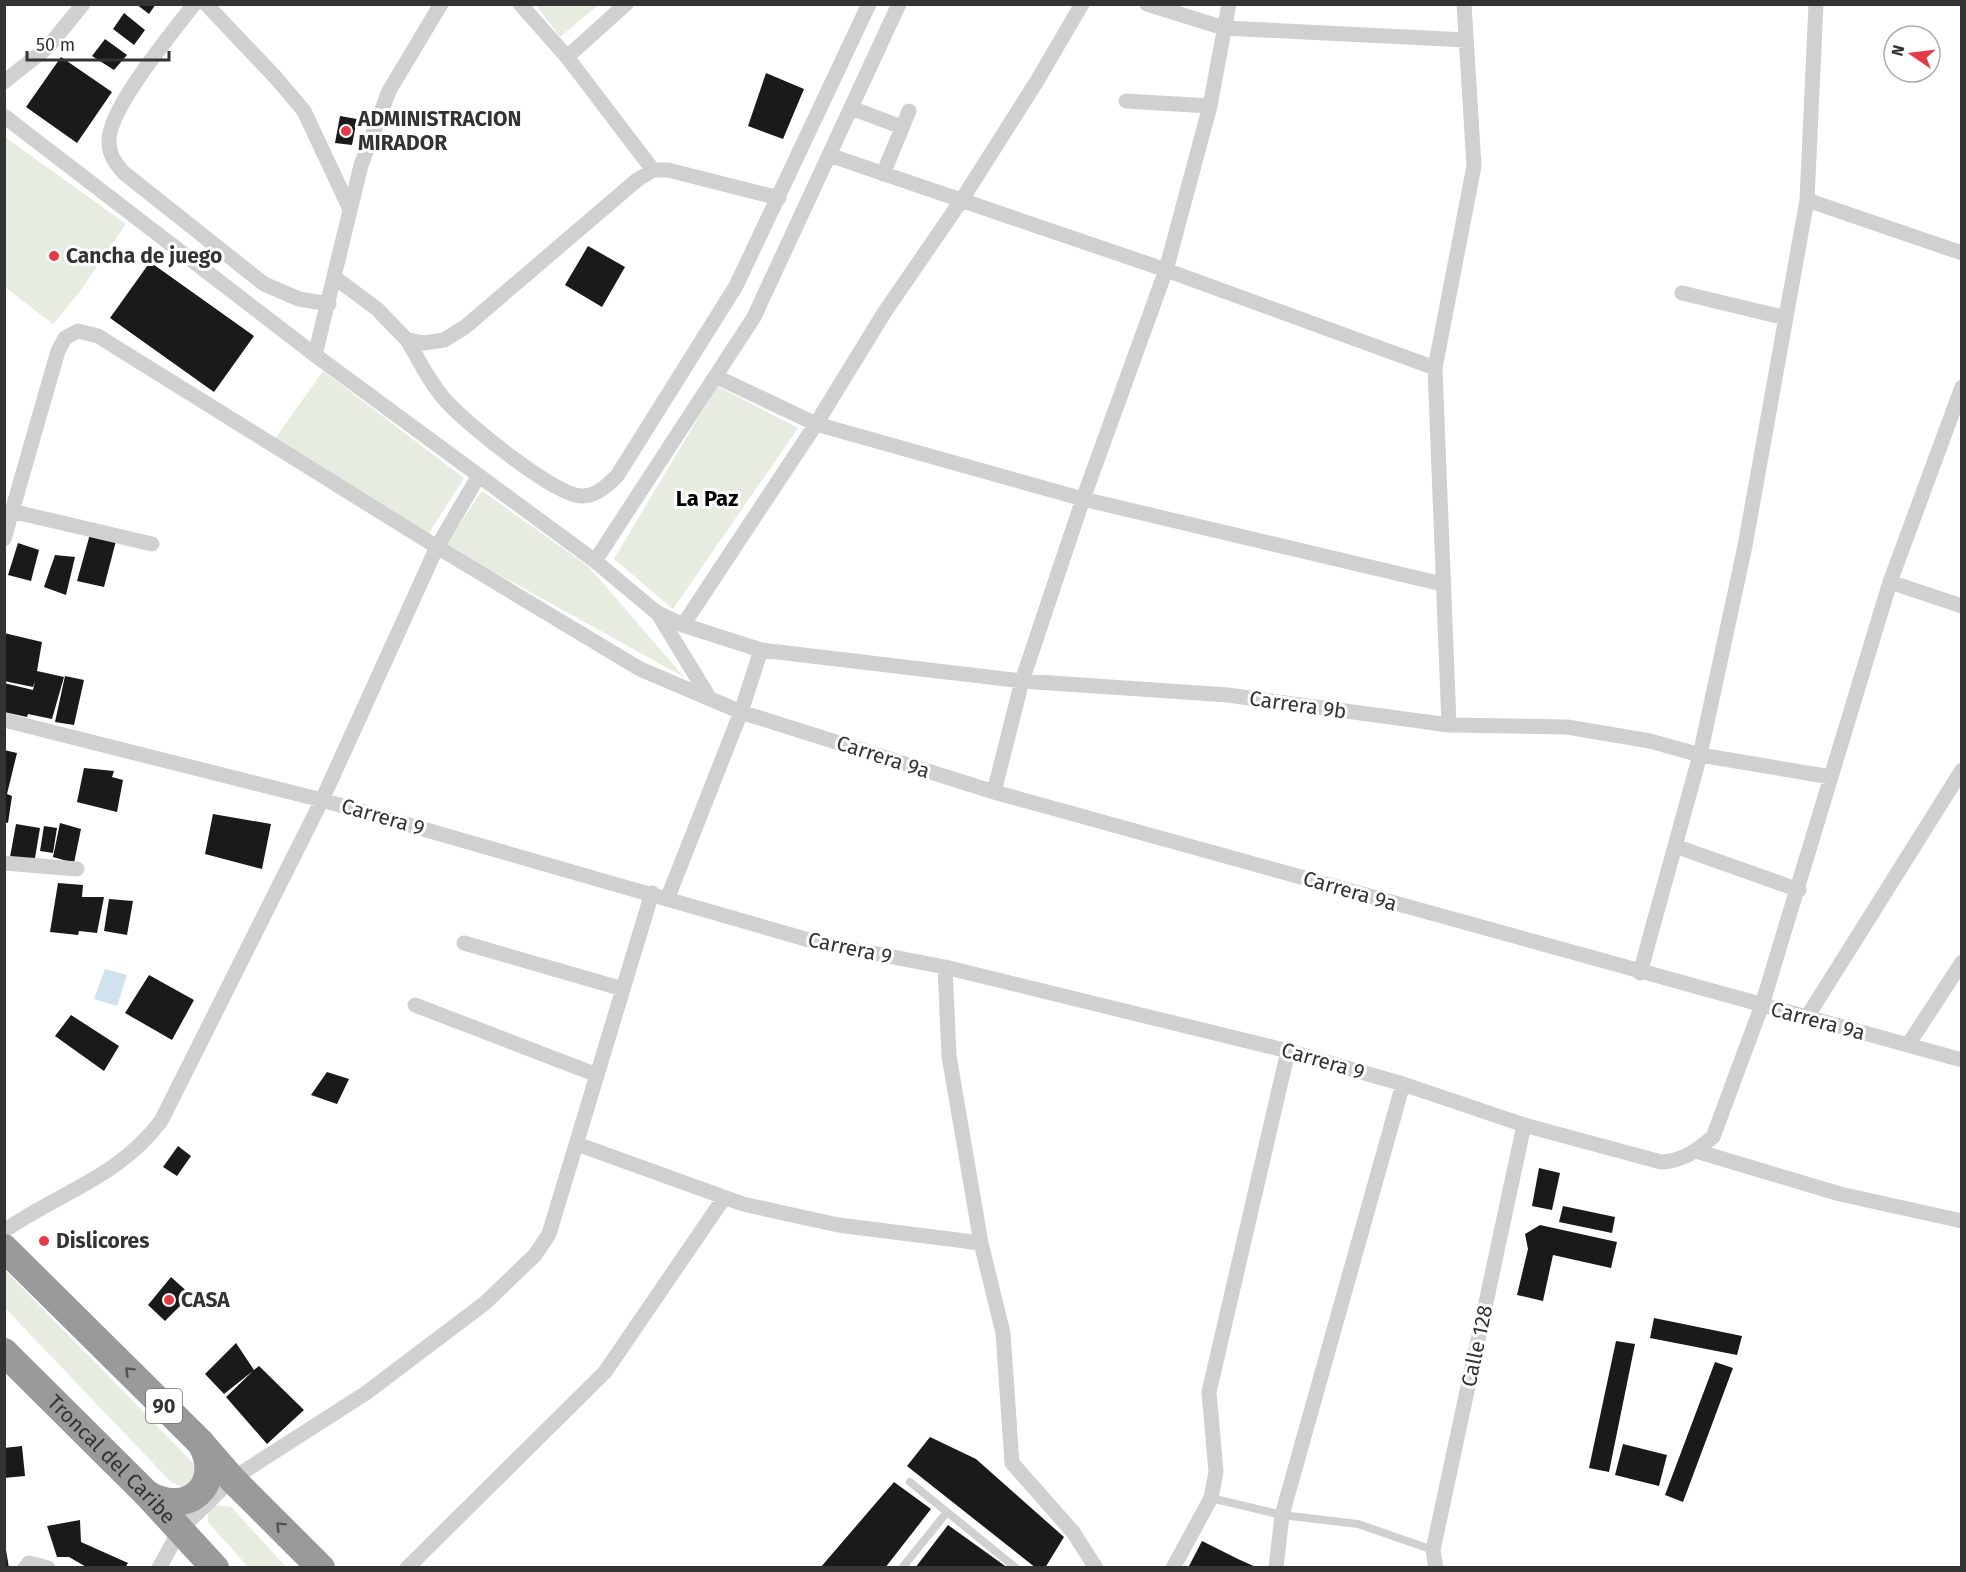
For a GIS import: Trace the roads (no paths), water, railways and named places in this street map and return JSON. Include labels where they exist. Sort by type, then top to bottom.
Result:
[{"type":"highway","name":"90","points":[[4,1248],[200,1441],[232,1479],[321,1568]]},
{"type":"highway","name":"Troncal del Caribe","points":[[4,1352],[147,1494],[215,1568]]},
{"type":"highway","points":[[147,1494],[161,1503],[177,1504],[193,1498],[204,1487],[209,1472],[208,1455],[200,1441]]},
{"type":"street","points":[[4,82],[48,47],[83,4]]},
{"type":"street","points":[[194,4],[131,90],[111,125],[111,158],[124,173],[264,284],[299,299],[329,304]]},
{"type":"street","points":[[206,4],[304,111],[349,207]]},
{"type":"street","points":[[520,4],[567,57],[653,170]]},
{"type":"street","points":[[567,57],[626,4]]},
{"type":"street","points":[[334,277],[377,309],[407,340],[445,401],[476,429],[558,490],[581,496],[598,493],[617,476],[736,286],[869,4]]},
{"type":"street","points":[[595,561],[754,317],[898,4]]},
{"type":"street","points":[[683,625],[816,424],[884,313],[961,201],[1037,81],[1082,4]]},
{"type":"street","points":[[1147,4],[1224,28],[1466,40]]},
{"type":"street","points":[[994,792],[1022,681],[1083,499],[1166,270],[1210,106],[1229,4]]},
{"type":"street","points":[[1449,725],[1435,368],[1474,166],[1464,4]]},
{"type":"street","points":[[1640,973],[1700,755],[1745,546],[1807,200],[1816,4]]},
{"type":"street","points":[[315,355],[361,165],[389,92],[436,6]]},
{"type":"street","points":[[1126,101],[1210,106]]},
{"type":"street","points":[[851,108],[902,127]]},
{"type":"street","points":[[883,174],[909,111]]},
{"type":"street","points":[[4,116],[315,355],[595,561],[656,612],[710,699]]},
{"type":"street","points":[[829,155],[1166,270],[1435,368]]},
{"type":"street","points":[[407,340],[424,343],[444,340],[465,327],[637,180],[653,170],[668,170],[779,198]]},
{"type":"street","points":[[1807,200],[1962,253]]},
{"type":"street","points":[[1682,293],[1786,318]]},
{"type":"street","name":"Carrera 9a","points":[[11,511],[58,351],[65,338],[78,331],[98,336],[437,547],[640,669],[741,712],[994,792],[1640,973],[1962,1060]]},
{"type":"street","points":[[717,377],[816,424],[1083,499],[1442,584]]},
{"type":"street","points":[[1696,1151],[1713,1137],[1762,1005],[1799,890],[1890,582],[1962,387]]},
{"type":"street","points":[[4,1231],[115,1167],[143,1145],[161,1121],[322,800],[437,547],[478,477]]},
{"type":"street","points":[[4,539],[11,511],[152,544]]},
{"type":"street","points":[[1890,582],[1962,606]]},
{"type":"street","name":"Carrera 9b","points":[[656,612],[683,625],[761,650],[1022,681],[1228,695],[1449,725],[1567,727],[1650,741],[1700,755],[1831,777]]},
{"type":"street","points":[[668,897],[741,712],[761,650]]},
{"type":"street","name":"Carrera 9","points":[[4,720],[322,800],[668,897],[816,942],[945,967],[1288,1051],[1403,1084],[1524,1125],[1660,1162],[1677,1161],[1696,1151]]},
{"type":"street","points":[[1807,1017],[1960,773]]},
{"type":"street","points":[[1675,846],[1799,890]]},
{"type":"street","points":[[4,863],[77,869]]},
{"type":"street","points":[[159,1568],[180,1530],[232,1479],[366,1393],[485,1303],[535,1255],[549,1234],[652,893]]},
{"type":"street","points":[[464,943],[623,989]]},
{"type":"street","points":[[1908,1045],[1962,962]]},
{"type":"street","points":[[945,967],[949,1056],[981,1243],[1003,1333],[1012,1463],[1073,1532],[1098,1566]]},
{"type":"street","points":[[415,1005],[597,1075]]},
{"type":"street","points":[[1173,1568],[1211,1498],[1216,1472],[1209,1392],[1288,1051]]},
{"type":"street","points":[[1275,1568],[1282,1515],[1403,1084]]},
{"type":"street","name":"Calle 128","points":[[1436,1568],[1433,1550],[1524,1125]]},
{"type":"street","points":[[577,1144],[724,1198],[838,1225],[981,1243]]},
{"type":"street","points":[[1696,1151],[1840,1194],[1962,1221]]},
{"type":"street","points":[[407,1568],[604,1372],[724,1198]]},
{"type":"street","points":[[25,1568],[29,1563],[48,1568]]},
{"type":"lane","points":[[910,1482],[1016,1568]]},
{"type":"lane","points":[[1211,1498],[1282,1515],[1358,1524],[1433,1550]]},
{"type":"lane","points":[[902,1568],[947,1512]]},
{"type":"water","points":[[105,969],[127,975],[117,1006],[94,999]]},
{"type":"place","name":"ADMINISTRACION MIRADOR","points":[[346,131]]},
{"type":"place","name":"Cancha de juego","points":[[54,256]]},
{"type":"place","name":"Dislicores","points":[[44,1241]]},
{"type":"place","name":"CASA","points":[[169,1300]]},
{"type":"district","name":"La Paz","points":[[707,498]]}]
